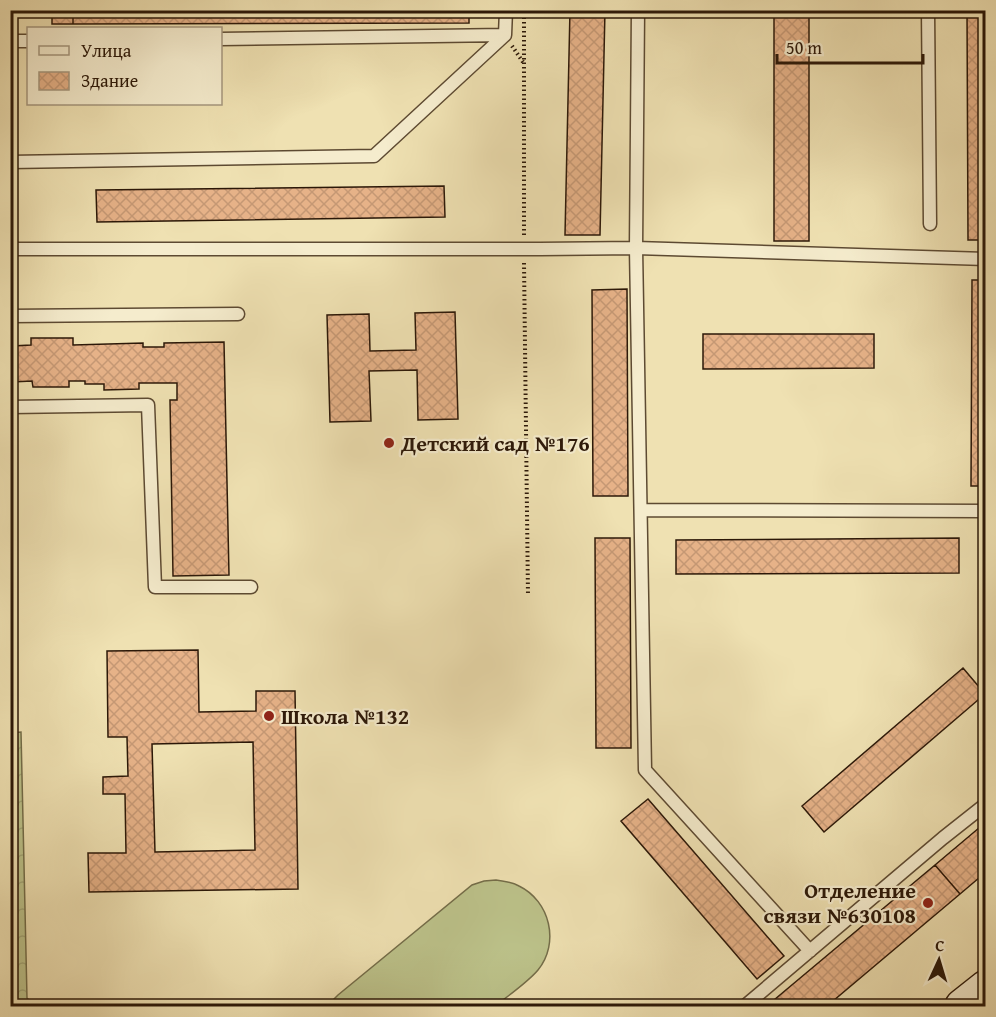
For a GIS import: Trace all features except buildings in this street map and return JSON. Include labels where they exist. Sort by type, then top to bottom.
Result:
[{"type":"street","points":[[962,1006],[986,987]]},
{"type":"lane","points":[[10,162],[374,156],[505,35],[506,10]]},
{"type":"lane","points":[[638,10],[636,248],[645,770],[810,951]]},
{"type":"lane","points":[[928,10],[930,224]]},
{"type":"lane","points":[[222,39],[505,35]]},
{"type":"lane","points":[[10,41],[27,41]]},
{"type":"lane","points":[[10,246],[17,249],[636,248],[986,260]]},
{"type":"lane","points":[[10,316],[238,314]]},
{"type":"lane","points":[[10,407],[148,405],[155,587],[251,587]]},
{"type":"lane","points":[[641,510],[986,511]]},
{"type":"lane","points":[[745,1006],[986,804]]},
{"type":"path","points":[[524,10],[528,596]]},
{"type":"green space","points":[[21,732],[27,998],[34,1006],[10,1006],[10,733]]},
{"type":"green space","points":[[496,880],[514,884],[530,893],[544,912],[550,936],[549,948],[538,970],[495,1006],[327,1006],[472,885]]},
{"type":"place","name":"Детский сад №176","points":[[389,443]]},
{"type":"place","name":"Школа №132","points":[[269,716]]},
{"type":"place","name":"Отделение связи №630108","points":[[928,903]]}]
